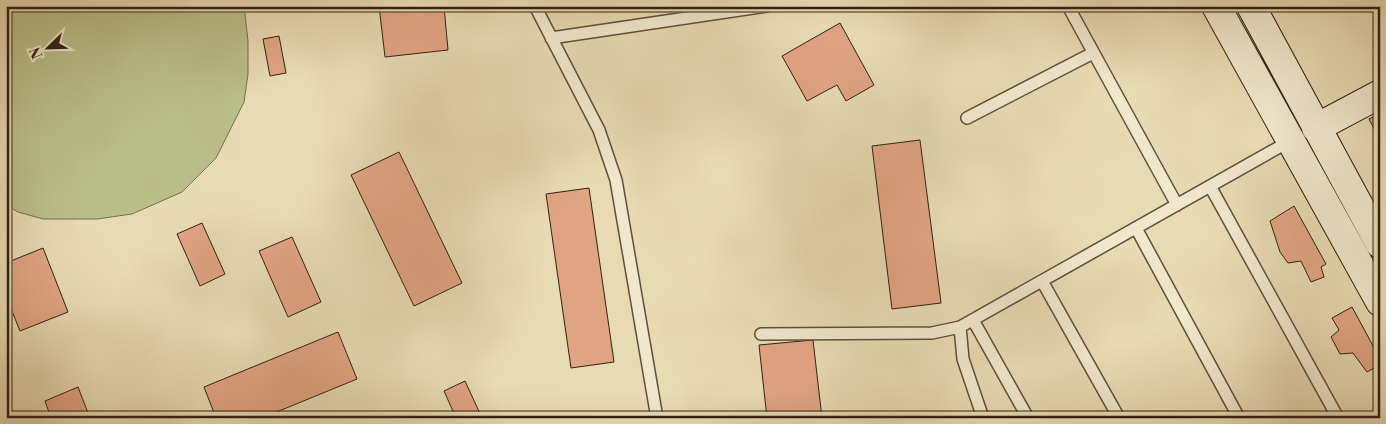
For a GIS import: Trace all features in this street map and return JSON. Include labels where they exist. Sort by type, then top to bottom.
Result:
[{"type":"main road","points":[[1216,6],[1380,302]]},
{"type":"main road","points":[[1251,6],[1380,244]]},
{"type":"main road","points":[[1316,128],[1380,94]]},
{"type":"lane","points":[[535,6],[599,130],[616,180],[657,418]]},
{"type":"lane","points":[[551,38],[767,6]]},
{"type":"lane","points":[[1068,6],[1177,205]]},
{"type":"lane","points":[[967,118],[1093,53]]},
{"type":"lane","points":[[761,334],[932,333],[960,327],[1291,141]]},
{"type":"lane","points":[[1210,186],[1338,418]]},
{"type":"lane","points":[[1136,228],[1239,418]]},
{"type":"lane","points":[[1042,281],[1119,418]]},
{"type":"lane","points":[[973,320],[1028,418]]},
{"type":"lane","points":[[960,327],[963,359],[983,418]]},
{"type":"green space","points":[[6,6],[244,6],[248,41],[248,74],[244,102],[216,158],[182,192],[132,214],[97,219],[43,219],[18,212],[6,205]]},
{"type":"building","points":[[379,6],[444,6],[448,50],[385,57]]},
{"type":"building","points":[[840,23],[874,85],[846,101],[837,85],[807,101],[782,56]]},
{"type":"building","points":[[279,36],[286,73],[270,76],[263,39]]},
{"type":"building","points":[[1380,114],[1380,140],[1369,119]]},
{"type":"building","points":[[920,140],[941,303],[892,309],[872,146]]},
{"type":"building","points":[[399,152],[462,283],[414,306],[351,175]]},
{"type":"building","points":[[589,188],[614,362],[571,368],[546,194]]},
{"type":"building","points":[[1294,206],[1326,264],[1321,267],[1324,277],[1311,282],[1301,261],[1288,263],[1280,252],[1270,221]]},
{"type":"building","points":[[202,223],[225,274],[200,286],[177,234]]},
{"type":"building","points":[[292,237],[321,302],[288,317],[259,251]]},
{"type":"building","points":[[43,248],[68,312],[20,331],[6,296],[6,263]]},
{"type":"building","points":[[1352,307],[1378,355],[1374,359],[1376,367],[1367,372],[1353,353],[1340,354],[1331,337],[1339,330],[1332,318]]},
{"type":"building","points":[[338,332],[357,379],[262,418],[216,418],[204,387]]},
{"type":"building","points":[[813,340],[822,418],[767,418],[759,345]]},
{"type":"building","points":[[465,381],[482,418],[456,418],[444,391]]},
{"type":"building","points":[[78,387],[90,418],[51,418],[45,401]]}]
